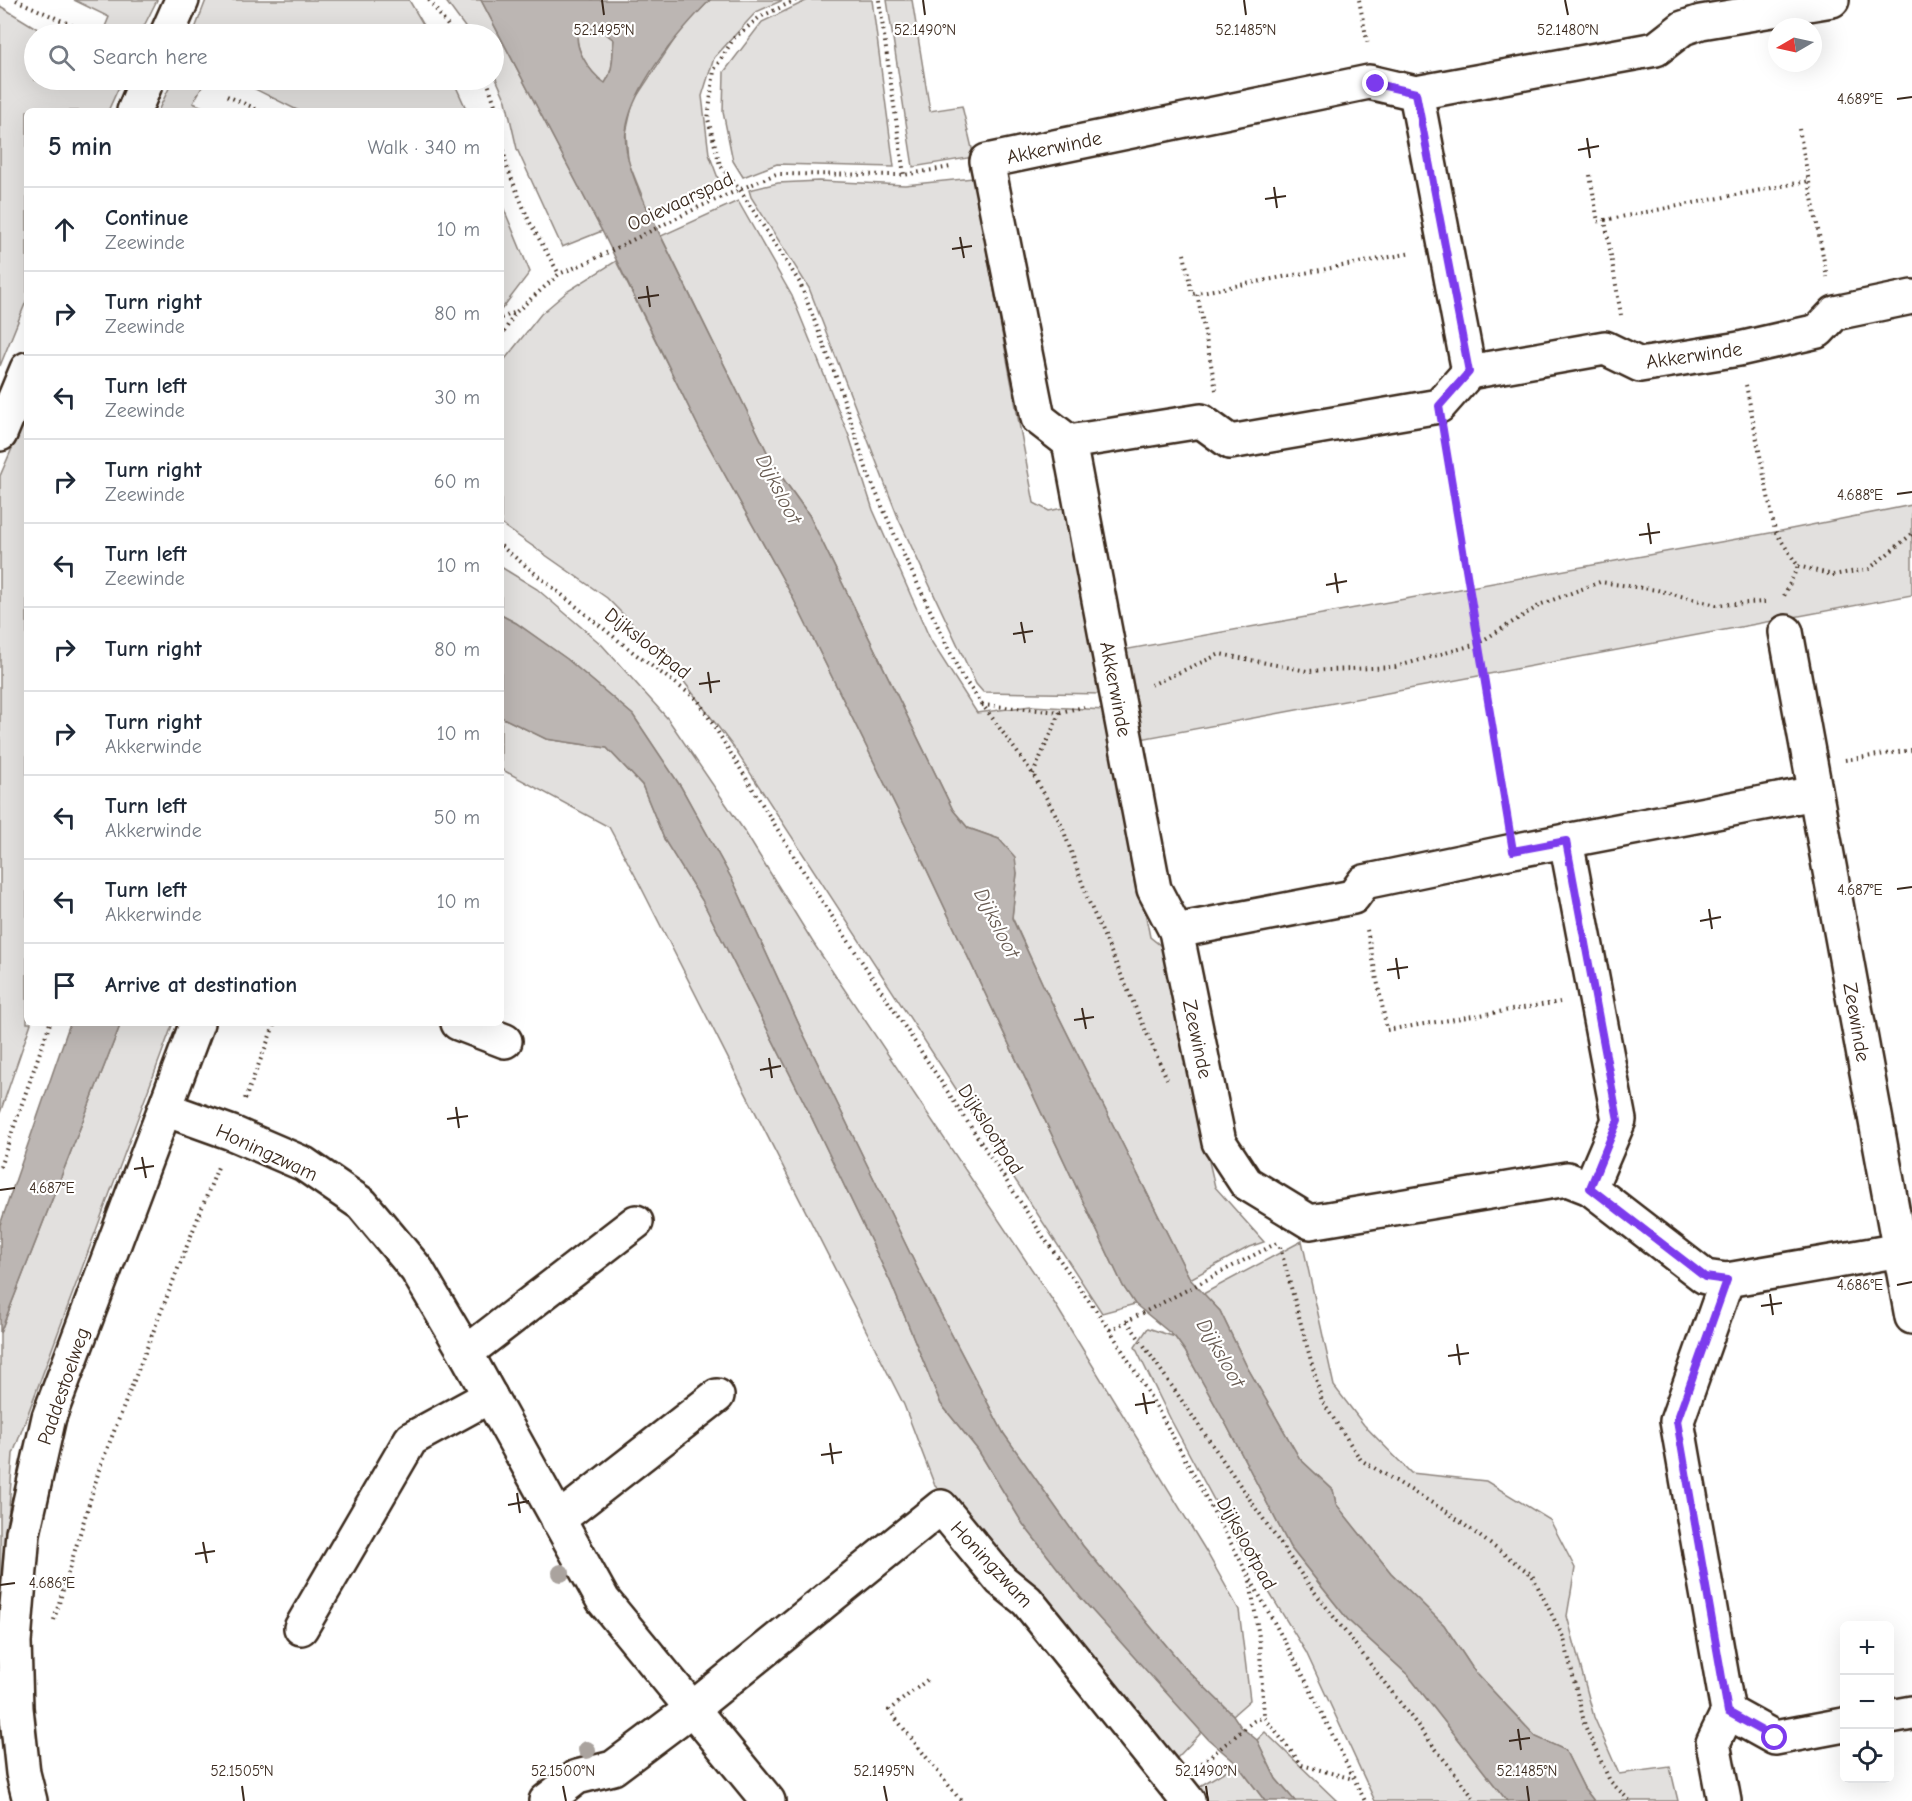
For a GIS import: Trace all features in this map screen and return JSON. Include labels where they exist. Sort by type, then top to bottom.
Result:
[{"type":"street","points":[[171,24],[182,0]]},
{"type":"street","name":"Akkerwinde","points":[[1176,932],[1154,889],[1069,442],[1038,418],[987,161],[1369,82],[1416,93],[1656,49],[1683,28],[1701,22],[1832,0]]},
{"type":"street","points":[[135,108],[143,90]]},
{"type":"street","points":[[1069,442],[1213,430],[1230,442],[1439,406],[1469,372],[1416,93]]},
{"type":"street","name":"Akkerwinde","points":[[1469,372],[1617,354],[1640,365],[1739,349],[1912,297]]},
{"type":"street","points":[[0,434],[24,376]]},
{"type":"street","name":"Zeewinde","points":[[1784,616],[1813,780],[1906,1249],[1912,1317]]},
{"type":"street","points":[[1176,932],[1353,897],[1364,882],[1566,841],[1813,780]]},
{"type":"street","points":[[1566,841],[1618,1120],[1590,1188]]},
{"type":"street","name":"Zeewinde","points":[[1176,932],[1219,1142],[1246,1183],[1310,1222],[1567,1179],[1590,1188],[1705,1277],[1727,1280],[1906,1249]]},
{"type":"street","name":"Paddestoelweg","points":[[30,1801],[16,1708],[14,1642],[23,1533],[49,1417],[196,1026]]},
{"type":"street","points":[[466,1026],[505,1041]]},
{"type":"street","name":"Honingzwam","points":[[165,1109],[232,1133],[304,1164],[362,1204],[417,1270],[466,1353],[603,1599],[768,1801]]},
{"type":"street","points":[[466,1353],[636,1222]]},
{"type":"street","points":[[1724,1801],[1713,1743],[1728,1712],[1677,1421],[1727,1280]]},
{"type":"street","points":[[301,1628],[411,1439],[490,1396]]},
{"type":"street","points":[[558,1520],[717,1396]]},
{"type":"street","name":"Honingzwam","points":[[693,1708],[940,1507],[1001,1580],[1027,1601],[1173,1796]]},
{"type":"street","points":[[546,1801],[577,1777],[613,1768],[693,1708]]},
{"type":"street","points":[[1728,1712],[1775,1738],[1840,1726]]},
{"type":"street","points":[[1894,1716],[1912,1713]]},
{"type":"path","points":[[16,0],[69,24]]},
{"type":"path","points":[[429,0],[447,24]]},
{"type":"path","points":[[796,0],[760,17],[734,38],[714,70],[708,119],[720,165],[740,190],[800,283],[838,382],[868,474],[961,675],[1033,774],[1062,826],[1089,902],[1169,1085]]},
{"type":"path","points":[[879,0],[904,176]]},
{"type":"path","points":[[1359,0],[1376,84]]},
{"type":"path","points":[[490,90],[496,108]]},
{"type":"path","points":[[227,96],[254,108]]},
{"type":"path","points":[[1799,129],[1826,322]]},
{"type":"path","points":[[504,152],[506,165],[529,221],[559,274]]},
{"type":"path","name":"Ooievaarspad","points":[[504,332],[515,313],[559,274],[699,207],[776,174],[904,176],[987,161]]},
{"type":"path","points":[[1590,175],[1598,222],[1808,181]]},
{"type":"path","points":[[1605,220],[1617,354]]},
{"type":"path","points":[[1184,254],[1192,294],[1446,247]]},
{"type":"path","points":[[1197,293],[1213,430]]},
{"type":"path","points":[[504,317],[515,313]]},
{"type":"path","points":[[1739,349],[1774,531],[1798,566],[1833,575],[1869,569],[1912,534]]},
{"type":"path","points":[[1439,406],[1513,851]]},
{"type":"path","name":"Dijkslootpad","points":[[504,548],[634,653],[698,700],[818,895],[1044,1238],[1110,1330],[1156,1406],[1305,1679],[1365,1801]]},
{"type":"path","points":[[981,705],[1060,712],[1118,699],[1220,654],[1307,671],[1395,667],[1477,644],[1542,603],[1600,582],[1657,590],[1716,605],[1784,616],[1798,566]]},
{"type":"path","points":[[1033,774],[1060,712]]},
{"type":"path","points":[[1813,780],[1912,750]]},
{"type":"path","points":[[1356,893],[1362,903],[1387,1030],[1595,996]]},
{"type":"path","points":[[0,1167],[49,1026]]},
{"type":"path","points":[[14,1642],[50,1633],[100,1467],[274,1026]]},
{"type":"path","points":[[1271,1234],[1279,1242],[1322,1401],[1361,1460],[1447,1512],[1532,1575],[1564,1639],[1585,1726],[1610,1781],[1630,1801]]},
{"type":"path","points":[[1110,1330],[1279,1242]]},
{"type":"path","points":[[1127,1321],[1306,1581],[1476,1801]]},
{"type":"path","points":[[1249,1577],[1259,1637],[1264,1717],[1302,1765],[1354,1779]]},
{"type":"path","points":[[927,1680],[888,1710],[962,1801]]},
{"type":"path","points":[[1201,1764],[1254,1721],[1264,1717]]},
{"type":"shaded area","points":[[74,0],[157,0],[145,24],[106,24],[109,17]]},
{"type":"shaded area","points":[[206,0],[409,0],[423,24],[197,24]]},
{"type":"shaded area","points":[[445,0],[481,0],[494,24],[463,24]]},
{"type":"shaded area","points":[[710,0],[783,0],[756,12],[714,58],[702,96],[709,154],[721,186],[649,213],[628,161],[626,133],[633,102],[682,28]]},
{"type":"shaded area","points":[[808,0],[872,0],[894,167],[777,164],[743,177],[733,161],[723,112],[724,72],[762,22]]},
{"type":"shaded area","points":[[887,0],[912,0],[930,111],[962,106],[974,157],[913,167]]},
{"type":"shaded area","points":[[0,6],[30,24],[24,24],[24,90],[117,90],[109,108],[24,108],[24,306],[0,366]]},
{"type":"shaded area","points":[[580,27],[601,30],[614,40],[611,68],[605,84],[593,73],[583,58],[578,42]]},
{"type":"shaded area","points":[[504,44],[602,231],[562,247],[517,149],[506,101],[501,90],[504,90]]},
{"type":"shaded area","points":[[168,90],[200,90],[193,103],[206,108],[159,108]]},
{"type":"shaded area","points":[[257,90],[458,90],[466,108],[293,108]]},
{"type":"shaded area","points":[[973,178],[1034,503],[1049,511],[1072,506],[1106,694],[983,692],[976,684],[899,520],[809,288],[751,197],[749,190],[778,183],[819,181],[905,185]]},
{"type":"shaded area","points":[[738,201],[792,296],[849,436],[873,510],[931,641],[977,713],[1031,706],[1105,710],[1150,937],[1166,950],[1215,1187],[1264,1242],[1249,1247],[1190,1279],[1043,985],[1012,917],[1017,873],[999,839],[968,828],[953,810],[809,515],[774,466],[661,236]]},
{"type":"shaded area","points":[[504,209],[530,272],[504,306]]},
{"type":"shaded area","points":[[616,261],[700,430],[791,594],[918,851],[1123,1286],[1135,1304],[1102,1313],[734,748],[667,659],[607,598],[504,526],[504,360],[541,314],[568,291]]},
{"type":"shaded area","points":[[24,421],[24,1026],[30,1026],[0,1113],[0,476]]},
{"type":"shaded area","points":[[1912,505],[1912,595],[1141,739],[1123,650],[1781,531]]},
{"type":"shaded area","points":[[504,569],[537,589],[602,645],[668,719],[745,832],[814,944],[1055,1304],[1206,1551],[1239,1610],[1250,1700],[1233,1715],[1186,1669],[1083,1546],[1004,1434],[922,1278],[802,1031],[734,883],[681,787],[633,715],[567,659],[504,617]]},
{"type":"shaded area","points":[[504,718],[546,739],[607,748],[642,785],[665,841],[702,900],[807,1108],[891,1283],[941,1404],[978,1450],[1023,1524],[1080,1597],[1202,1732],[1177,1758],[953,1502],[935,1486],[904,1405],[609,827],[504,771]]},
{"type":"shaded area","points":[[120,1026],[172,1026],[13,1454],[0,1631],[0,1333]]},
{"type":"shaded area","points":[[1302,1241],[1334,1386],[1364,1425],[1411,1473],[1486,1481],[1550,1520],[1575,1568],[1567,1616],[1594,1717],[1619,1774],[1670,1767],[1678,1801],[1594,1801],[1584,1788],[1565,1750],[1536,1737],[1475,1672],[1444,1625],[1391,1573],[1336,1504],[1333,1490],[1300,1459],[1246,1365],[1220,1311],[1203,1294]]},
{"type":"shaded area","points":[[1148,1328],[1175,1337],[1185,1351],[1290,1547],[1349,1621],[1408,1675],[1507,1801],[1375,1801],[1306,1652],[1227,1524],[1135,1347]]},
{"type":"shaded area","points":[[1265,1732],[1337,1801],[1295,1801],[1276,1779],[1257,1740]]},
{"type":"shaded area","points":[[1237,1764],[1265,1801],[1205,1801],[1195,1789]]},
{"type":"water","name":"Dijksloot","points":[[481,0],[710,0],[671,44],[647,78],[630,114],[625,139],[626,147],[640,194],[774,466],[809,515],[953,810],[968,828],[999,839],[1015,857],[1017,873],[1012,918],[1043,985],[1190,1279],[1220,1311],[1246,1365],[1300,1459],[1333,1490],[1336,1504],[1391,1573],[1444,1625],[1475,1672],[1536,1737],[1565,1750],[1584,1788],[1594,1801],[1507,1801],[1408,1675],[1349,1621],[1290,1547],[1185,1351],[1175,1337],[1135,1304],[1123,1286],[918,851],[791,594],[700,430],[602,231],[504,44],[504,24],[494,24]],"holes":[[[580,27],[601,30],[614,40],[611,68],[605,83],[593,73],[583,58],[578,34]]]},
{"type":"water","points":[[504,617],[567,659],[633,715],[681,787],[734,883],[802,1031],[922,1278],[1004,1434],[1083,1546],[1186,1669],[1233,1715],[1241,1727],[1257,1740],[1276,1779],[1295,1801],[1265,1801],[1237,1764],[1208,1739],[1080,1597],[1023,1524],[978,1450],[941,1404],[891,1283],[807,1108],[702,900],[665,841],[642,785],[607,748],[546,739],[504,718]]},
{"type":"water","points":[[69,1026],[120,1026],[0,1333],[0,1225]]},
{"type":"route","points":[[1376,84],[1416,93],[1469,372],[1439,406],[1513,851],[1566,841],[1618,1120],[1590,1188],[1705,1277],[1727,1280],[1677,1421],[1728,1712],[1775,1738]]}]
